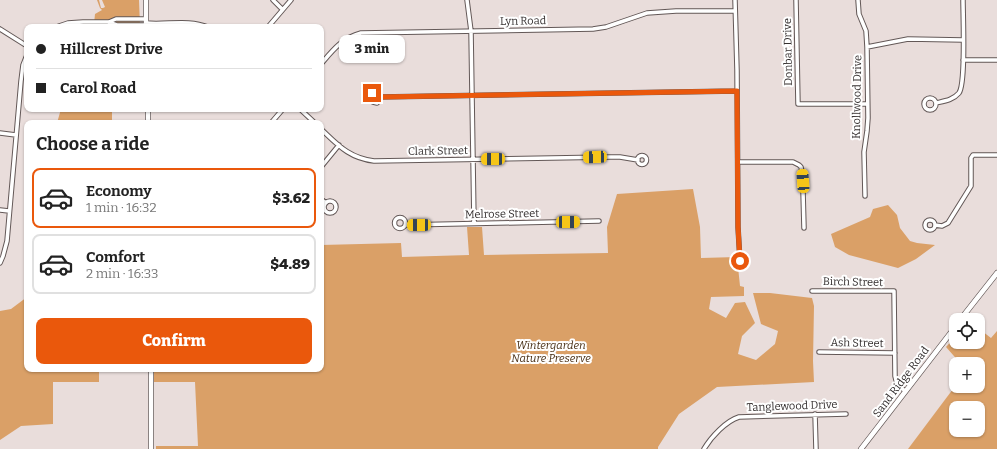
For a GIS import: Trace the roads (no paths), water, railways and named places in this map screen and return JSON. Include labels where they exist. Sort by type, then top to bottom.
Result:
[{"type":"street","points":[[146,0],[146,24],[200,24]]},
{"type":"street","points":[[273,0],[282,9]]},
{"type":"street","points":[[270,24],[291,0]]},
{"type":"street","points":[[467,0],[471,31],[474,224]]},
{"type":"street","points":[[735,0],[738,227],[740,261]]},
{"type":"street","name":"Donbar Drive","points":[[796,0],[798,104],[867,104]]},
{"type":"street","name":"Knollwood Drive","points":[[858,0],[859,14],[866,31],[867,47],[868,131],[864,152],[865,196]]},
{"type":"street","points":[[936,103],[952,99],[961,90],[963,60],[963,0]]},
{"type":"street","name":"Lyn Road","points":[[324,61],[344,40],[355,35],[367,33],[593,29],[606,27],[639,15],[654,12],[735,11]]},
{"type":"street","points":[[70,24],[108,22],[114,24]]},
{"type":"street","points":[[0,29],[24,44]]},
{"type":"street","points":[[867,47],[908,39],[963,40]]},
{"type":"street","points":[[963,60],[997,60]]},
{"type":"street","points":[[0,263],[7,241],[21,81],[24,62]]},
{"type":"street","points":[[380,97],[737,91]]},
{"type":"street","points":[[274,120],[280,112]]},
{"type":"street","points":[[303,112],[312,120]]},
{"type":"street","name":"Clark Street","points":[[324,131],[339,145],[354,156],[365,160],[374,161],[610,157],[638,160]]},
{"type":"street","points":[[0,133],[16,135]]},
{"type":"street","points":[[324,163],[339,145]]},
{"type":"street","points":[[935,225],[942,226],[948,224],[967,193],[971,181],[971,158],[973,155],[997,155]]},
{"type":"street","points":[[738,162],[793,162],[799,165],[801,167],[802,178],[804,228]]},
{"type":"street","points":[[0,210],[9,211]]},
{"type":"street","name":"Melrose Street","points":[[405,225],[600,221]]},
{"type":"street","points":[[966,313],[997,273]]},
{"type":"street","name":"Birch Street","points":[[812,291],[894,292],[895,353]]},
{"type":"street","name":"Sand Ridge Road","points":[[861,449],[949,335]]},
{"type":"street","name":"Ash Street","points":[[819,352],[895,353]]},
{"type":"street","points":[[895,353],[896,381],[905,391]]},
{"type":"street","points":[[151,372],[152,449]]},
{"type":"street","points":[[815,414],[816,449]]},
{"type":"street","name":"Tanglewood Drive","points":[[704,449],[724,425],[735,418],[742,416],[846,414]]},
{"type":"park label","name":"Wintergarden Nature Preserve","points":[[551,351]]}]
